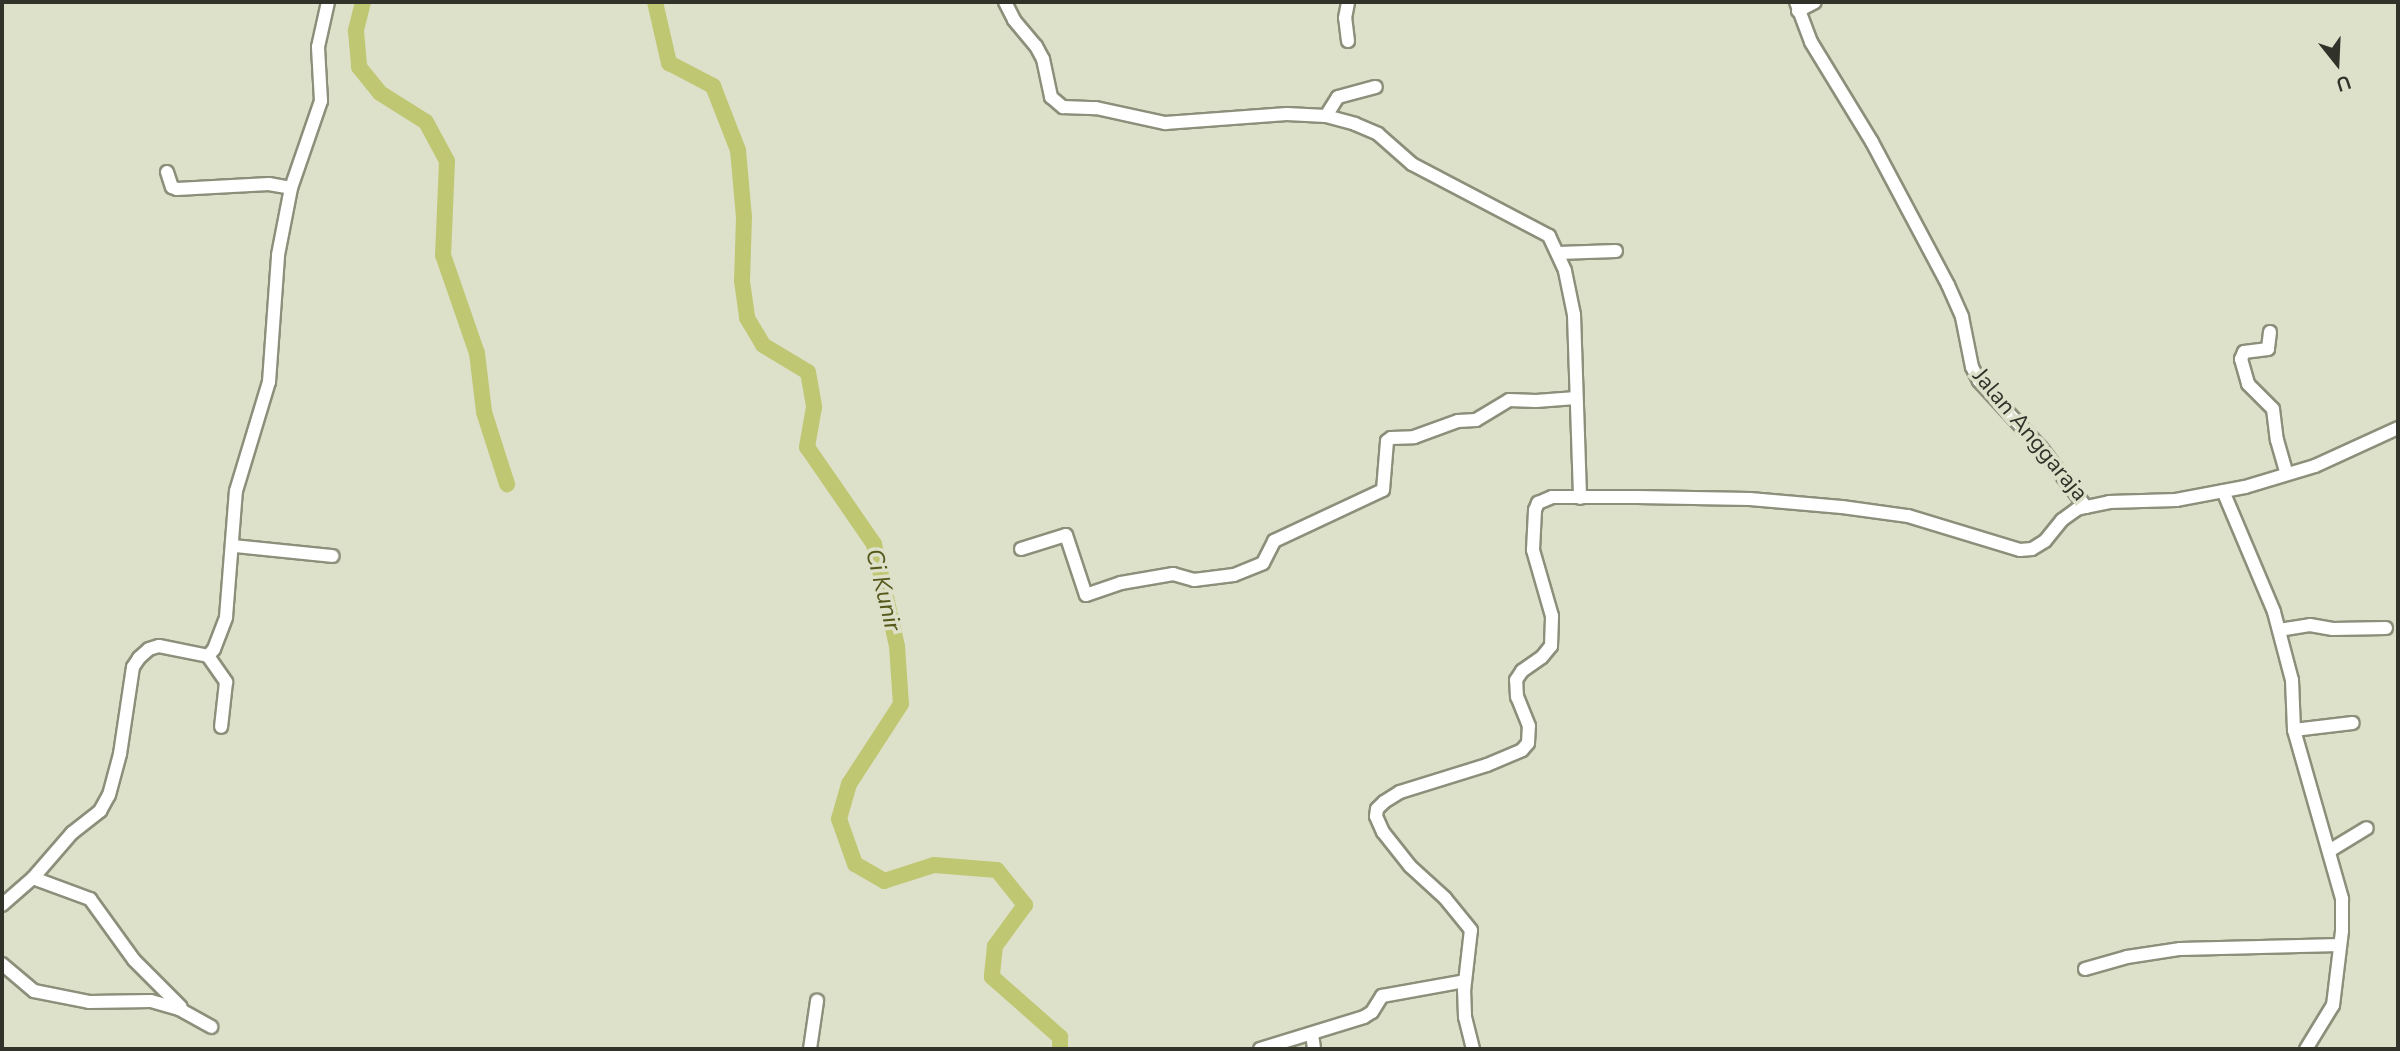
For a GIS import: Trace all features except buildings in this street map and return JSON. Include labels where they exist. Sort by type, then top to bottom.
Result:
[{"type":"street","points":[[208,656],[214,649],[226,617],[236,491],[269,382],[278,255],[291,188],[321,101],[318,47],[328,2]]},
{"type":"street","points":[[1004,2],[1014,20],[1036,46],[1054,102],[1063,107],[1096,108],[1165,123],[1252,115],[1326,117],[1378,134],[1412,164],[1549,236],[1558,253],[1574,315],[1580,498]]},
{"type":"street","points":[[1348,41],[1345,18],[1349,2]]},
{"type":"street","points":[[1797,6],[1815,2]]},
{"type":"street","name":"Jalan Anggaraja","points":[[1797,6],[1811,42],[1872,142],[1948,285],[1962,317],[1972,367],[1979,382],[2041,448],[2081,508],[2109,502],[2176,500],[2223,491],[2287,474],[2353,450],[2398,428]]},
{"type":"street","points":[[1326,117],[1338,97],[1376,87]]},
{"type":"street","points":[[167,172],[172,187],[177,189],[269,184],[291,188]]},
{"type":"street","points":[[1558,253],[1616,251]]},
{"type":"street","points":[[2270,332],[2267,349],[2244,352],[2241,359],[2248,384],[2273,409],[2277,440],[2287,474]]},
{"type":"street","points":[[1021,549],[1066,535],[1086,595],[1121,583],[1172,575],[1192,580],[1230,576],[1263,564],[1274,541],[1382,490],[1387,441],[1391,438],[1412,437],[1458,421],[1476,420],[1509,400],[1576,398]]},
{"type":"street","points":[[2223,491],[2258,570],[2279,630],[2291,680],[2294,730],[2342,899],[2333,1005],[2306,1049]]},
{"type":"street","points":[[1473,1049],[1465,1017],[1465,981],[1471,930],[1390,841],[1378,825],[1377,809],[1400,792],[1488,765],[1522,750],[1528,743],[1529,726],[1517,697],[1516,680],[1551,646],[1552,616],[1533,550],[1535,510],[1538,503],[1552,497],[1750,499],[1842,507],[1908,516],[2020,550],[2032,549],[2045,541],[2062,520],[2081,508]]},
{"type":"street","points":[[233,545],[332,556]]},
{"type":"street","points":[[2279,630],[2310,625],[2333,629],[2386,628]]},
{"type":"street","points":[[2,905],[33,878],[72,833],[100,811],[108,795],[124,733],[133,667],[149,649],[159,646],[208,656],[226,682],[221,727]]},
{"type":"street","points":[[2294,730],[2353,723]]},
{"type":"street","points":[[2329,851],[2367,828]]},
{"type":"street","points":[[33,878],[90,899],[134,960],[166,995],[191,1016]]},
{"type":"street","points":[[2085,969],[2127,957],[2180,949],[2340,945]]},
{"type":"street","points":[[2,964],[27,986],[42,993],[89,1002],[151,1001],[191,1016],[211,1027]]},
{"type":"street","points":[[1260,1049],[1369,1014],[1382,996],[1465,981]]},
{"type":"street","points":[[810,1049],[817,1001]]},
{"type":"street","points":[[1312,1034],[1314,1049]]},
{"type":"waterway","points":[[363,2],[356,31],[359,67],[380,93],[426,122],[447,161],[443,255],[477,353],[484,412],[507,484]]},
{"type":"waterway","name":"Ci Kunir","points":[[655,2],[669,63],[713,86],[738,150],[744,217],[742,281],[747,318],[763,345],[808,372],[814,407],[807,447],[874,544],[897,646],[901,704],[849,784],[839,819],[855,864],[884,881],[934,865],[997,870],[1025,905],[995,946],[992,977],[1060,1037],[1060,1049]]}]
